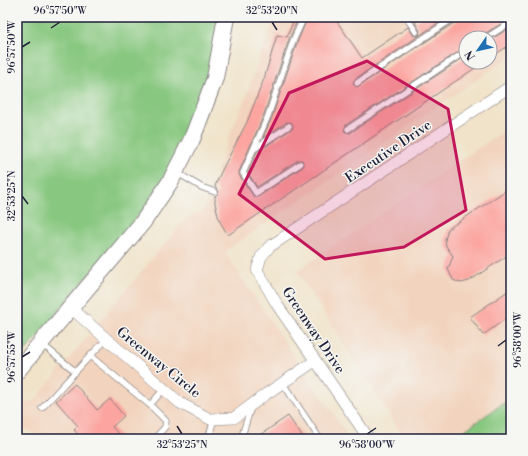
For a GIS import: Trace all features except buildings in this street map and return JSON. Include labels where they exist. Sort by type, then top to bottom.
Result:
[{"type":"main road","points":[[17,371],[143,222],[176,171],[192,139],[215,78],[226,17]]},
{"type":"street","name":"Executive Drive","points":[[281,240],[511,86]]},
{"type":"street","name":"Greenway Drive","points":[[281,240],[269,247],[260,257],[257,270],[278,306],[370,439]]},
{"type":"street","name":"Greenway Circle","points":[[71,308],[180,403],[210,419],[234,418],[282,382],[315,361]]},
{"type":"lane","points":[[300,164],[256,193],[243,173],[268,116],[293,41],[304,17]]},
{"type":"lane","points":[[406,17],[416,32]]},
{"type":"lane","points":[[357,83],[455,17]]},
{"type":"lane","points":[[498,30],[511,22]]},
{"type":"lane","points":[[348,129],[458,56]]},
{"type":"lane","points":[[253,150],[289,126]]},
{"type":"lane","points":[[176,171],[201,187],[215,192]]},
{"type":"lane","points":[[42,408],[107,339]]},
{"type":"lane","points":[[41,342],[76,372]]},
{"type":"lane","points":[[90,356],[150,405],[166,421],[165,427],[154,439]]},
{"type":"lane","points":[[282,382],[320,439]]},
{"type":"lane","points":[[150,405],[164,389]]},
{"type":"lane","points":[[242,439],[252,404]]},
{"type":"lane","points":[[208,439],[214,419]]},
{"type":"highlighted area","points":[[367,61],[448,109],[466,210],[404,247],[325,259],[239,194],[289,93]]},
{"type":"shaded area","points":[[277,17],[511,17],[511,56],[498,65],[498,30],[458,30],[458,70],[490,70],[224,252],[350,439],[40,439],[18,424],[17,405],[34,401],[186,218],[204,211],[230,134],[247,95],[262,49]]},
{"type":"shaded area","points":[[511,126],[511,399],[450,439],[405,439],[297,271]]},
{"type":"green space","points":[[17,17],[219,17],[206,85],[193,122],[173,162],[151,200],[17,361]]},
{"type":"green space","points":[[511,398],[511,439],[452,439]]}]
